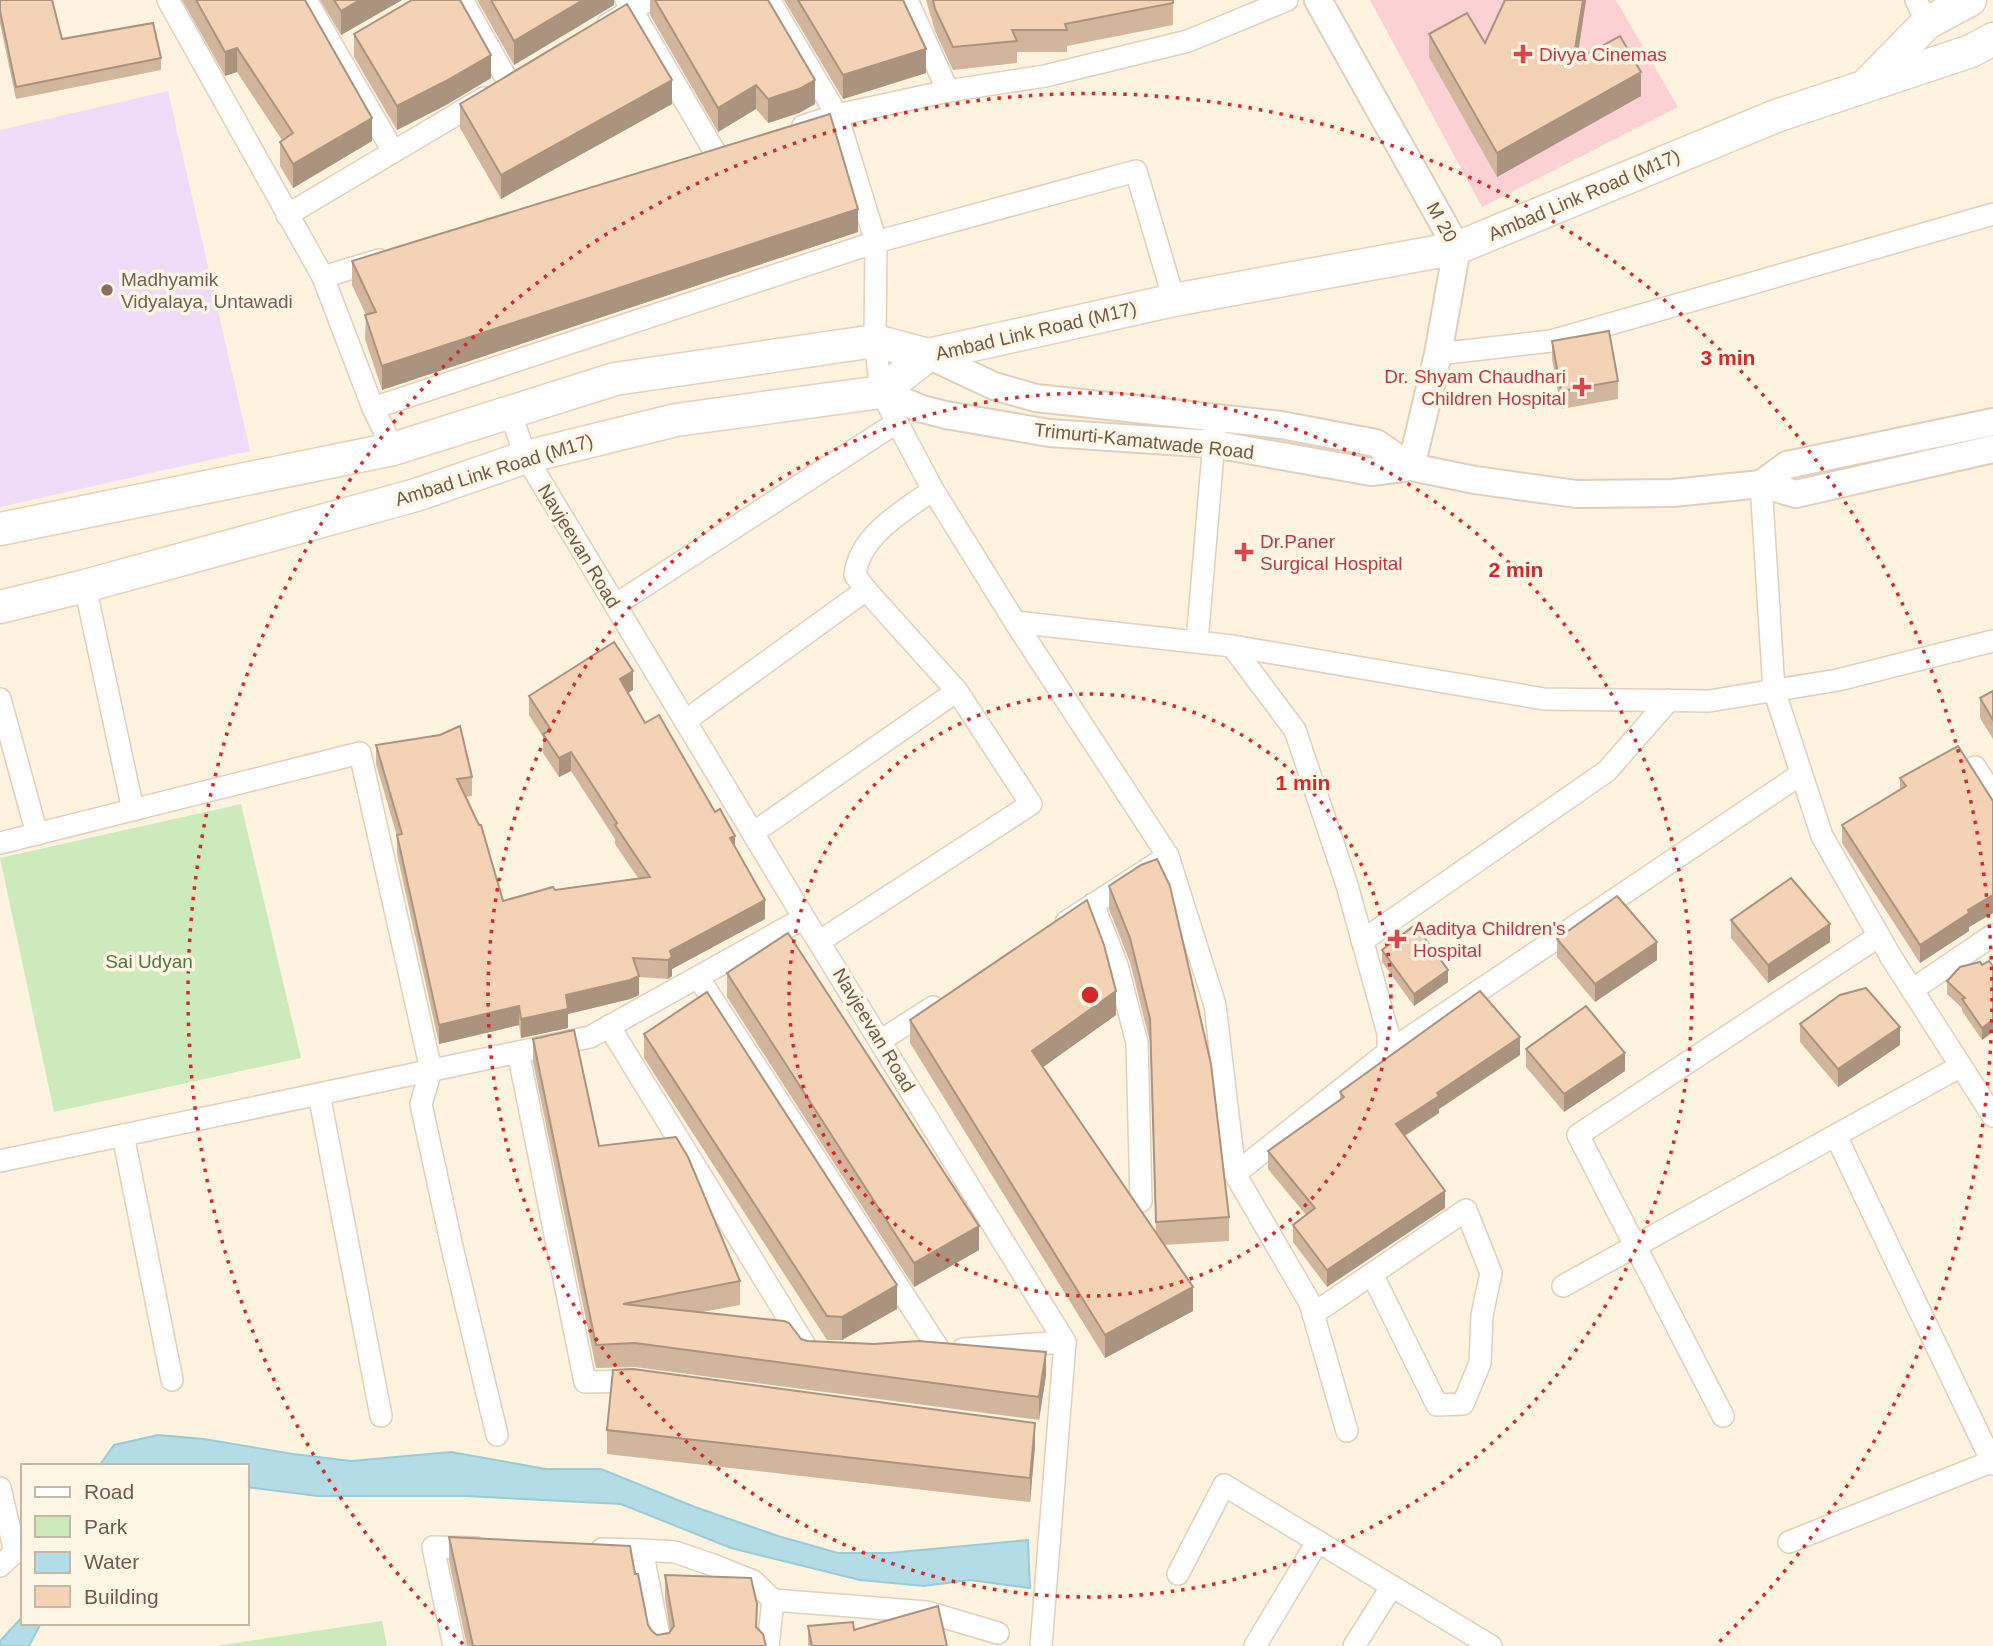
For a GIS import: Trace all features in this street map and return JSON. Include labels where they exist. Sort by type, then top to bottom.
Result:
[{"type":"main road","name":"Ambad Link Road (M17)","points":[[1866,85],[1922,11],[1970,0]]},
{"type":"main road","name":"Ambad Link Road (M17)","points":[[0,607],[416,495],[526,457],[676,420],[881,392],[928,355],[1174,300],[1457,248],[1776,116],[1971,51],[1993,39]]},
{"type":"main road","points":[[0,529],[393,449],[615,379],[875,341],[928,355]]},
{"type":"street","points":[[168,0],[323,277],[373,408],[393,449]]},
{"type":"street","points":[[306,0],[393,151]]},
{"type":"street","points":[[462,0],[509,83]]},
{"type":"street","points":[[769,0],[837,116],[876,242],[875,341],[881,392],[933,490],[1015,622],[1168,856],[1215,1005],[1235,1174],[1310,1303],[1347,1431]]},
{"type":"street","points":[[907,0],[948,91]]},
{"type":"street","points":[[789,131],[837,116],[948,91],[1045,76],[1188,41],[1287,0]]},
{"type":"street","name":"M 20","points":[[1318,0],[1457,248],[1437,354],[1411,467]]},
{"type":"street","points":[[587,37],[636,3],[716,154]]},
{"type":"street","points":[[337,52],[359,39]]},
{"type":"street","points":[[287,215],[531,70]]},
{"type":"street","points":[[690,162],[740,146]]},
{"type":"street","points":[[373,408],[876,242],[1136,171],[1174,300]]},
{"type":"street","points":[[1437,354],[1551,341],[1993,214]]},
{"type":"street","points":[[323,277],[401,252]]},
{"type":"street","name":"Trimurti-Kamatwade Road","points":[[928,355],[994,386],[1035,398],[1281,425],[1376,443],[1411,467]]},
{"type":"street","name":"Trimurti-Kamatwade Road","points":[[881,392],[922,410],[1014,428],[1082,436],[1214,444],[1371,472],[1411,467],[1513,486],[1576,494],[1673,493],[1762,484],[1796,494],[1993,449]]},
{"type":"street","name":"Navjeevan Road","points":[[510,412],[526,457],[752,833],[1065,1342]]},
{"type":"street","points":[[1197,642],[1216,416]]},
{"type":"street","name":"Trimurti-Kamatwade Road","points":[[1762,484],[1787,465],[1993,422]]},
{"type":"street","points":[[615,605],[896,423]]},
{"type":"street","points":[[1762,484],[1774,690],[1822,836],[1879,936],[1993,1116]]},
{"type":"street","points":[[820,942],[1031,804],[957,691],[855,575],[856,561],[872,538],[901,512],[933,490]]},
{"type":"street","points":[[85,586],[133,810]]},
{"type":"street","points":[[685,721],[866,590]]},
{"type":"street","points":[[1015,622],[1231,646],[1544,699],[1709,701],[1838,680],[1993,641]]},
{"type":"street","points":[[1231,646],[1295,730],[1348,885],[1388,1033],[1388,1052]]},
{"type":"street","points":[[752,833],[957,691]]},
{"type":"street","points":[[0,699],[37,834]]},
{"type":"street","points":[[1362,941],[1607,771],[1669,700]]},
{"type":"street","points":[[0,844],[360,753],[386,749]]},
{"type":"street","points":[[360,753],[431,1070],[421,1104],[452,1247],[498,1435]]},
{"type":"street","points":[[1975,767],[1993,795]]},
{"type":"street","points":[[1235,1174],[1388,1052],[1801,774]]},
{"type":"street","points":[[1048,933],[1168,856]]},
{"type":"street","points":[[1093,904],[1117,965],[1137,1043],[1140,1201]]},
{"type":"street","points":[[0,1161],[590,1037],[804,918]]},
{"type":"street","points":[[1912,990],[1993,935]]},
{"type":"street","points":[[1723,1416],[1578,1135],[1879,936]]},
{"type":"street","points":[[698,977],[940,1351]]},
{"type":"street","points":[[880,1041],[947,998]]},
{"type":"street","points":[[609,1026],[808,1352],[835,1353]]},
{"type":"street","points":[[518,1052],[585,1381],[634,1380],[662,1384]]},
{"type":"street","points":[[1563,1286],[1961,1066]]},
{"type":"street","points":[[319,1094],[381,1416]]},
{"type":"street","points":[[123,1135],[172,1380]]},
{"type":"street","points":[[1789,1542],[1993,1462],[1836,1136]]},
{"type":"street","points":[[1312,1314],[1372,1273],[1466,1210],[1491,1273],[1482,1315],[1480,1363],[1463,1404],[1437,1405],[1372,1273]]},
{"type":"street","points":[[914,1353],[1065,1342],[1041,1646]]},
{"type":"street","points":[[1031,1433],[1058,1436]]},
{"type":"street","points":[[1178,1574],[1224,1485],[1491,1646]]},
{"type":"street","points":[[0,1488],[15,1552],[0,1566]]},
{"type":"street","points":[[1255,1646],[1318,1541]]},
{"type":"street","points":[[454,1646],[433,1548],[503,1548]]},
{"type":"street","points":[[586,1549],[676,1552],[752,1581],[773,1600],[927,1612],[998,1633]]},
{"type":"street","points":[[642,1550],[661,1646]]},
{"type":"street","points":[[1354,1646],[1392,1587]]},
{"type":"street","points":[[768,1646],[773,1600]]},
{"type":"shaded area","name":"Divya Cinemas","points":[[1370,0],[1616,0],[1678,107],[1482,207]]},
{"type":"shaded area","name":"Madhyamik Vidyalaya, Untawadi","points":[[168,91],[250,451],[0,507],[0,130]]},
{"type":"green space","name":"Sai Udyan","points":[[241,804],[301,1058],[54,1112],[0,858]]},
{"type":"green space","points":[[382,1621],[387,1646],[215,1646]]},
{"type":"water","points":[[158,1435],[204,1439],[351,1461],[451,1452],[546,1469],[601,1469],[695,1507],[778,1536],[838,1553],[889,1553],[1028,1540],[1030,1588],[970,1580],[924,1586],[860,1580],[731,1548],[621,1504],[466,1496],[318,1496],[248,1487],[248,1464],[100,1464],[114,1445]]},
{"type":"water","points":[[21,1618],[21,1625],[40,1625],[29,1646],[0,1646],[0,1641]]},
{"type":"building","points":[[0,0],[52,0],[62,39],[153,23],[161,58],[16,87]]},
{"type":"building","points":[[196,0],[305,0],[372,118],[293,164],[280,142],[293,133],[237,48],[225,52]]},
{"type":"building","points":[[334,0],[360,0],[341,11]]},
{"type":"building","points":[[412,0],[460,0],[491,55],[397,106],[354,34]]},
{"type":"building","points":[[491,0],[583,0],[514,41]]},
{"type":"building","points":[[655,0],[768,0],[815,80],[799,89],[768,99],[756,85],[718,108]]},
{"type":"building","points":[[798,0],[903,0],[926,49],[843,75]]},
{"type":"building","points":[[933,0],[1173,0],[1173,3],[1065,24],[1067,30],[1012,30],[1017,41],[953,47]]},
{"type":"building","points":[[1505,0],[1583,0],[1573,62],[1620,36],[1641,72],[1497,153],[1429,34],[1467,13],[1485,43]]},
{"type":"building","points":[[627,4],[672,80],[501,175],[460,104]]},
{"type":"building","points":[[830,114],[858,209],[382,366],[365,315],[376,312],[352,261]]},
{"type":"building","points":[[1609,331],[1618,381],[1561,391],[1552,341]]},
{"type":"building","points":[[614,642],[633,671],[620,679],[645,723],[659,715],[715,812],[720,809],[735,836],[730,838],[765,900],[670,951],[672,957],[668,960],[633,958],[639,976],[566,995],[568,1009],[521,1019],[519,1006],[439,1025],[397,835],[402,834],[376,745],[440,735],[460,726],[472,777],[457,779],[481,825],[503,901],[553,887],[555,890],[650,877],[571,752],[559,758],[543,734],[551,730],[529,696]]},
{"type":"building","points":[[1993,691],[1993,720],[1980,698]]},
{"type":"building","points":[[1958,746],[1993,801],[1993,895],[1920,945],[1842,825],[1906,786],[1900,778]]},
{"type":"building","points":[[1157,859],[1170,886],[1211,1064],[1229,1217],[1156,1222],[1150,1019],[1130,938],[1109,886],[1141,865]]},
{"type":"building","points":[[1791,878],[1830,924],[1768,965],[1731,920]]},
{"type":"building","points":[[1617,896],[1657,942],[1595,984],[1557,939]]},
{"type":"building","points":[[1087,900],[1104,945],[1116,991],[1032,1051],[1193,1287],[1105,1335],[910,1020]]},
{"type":"building","points":[[1415,925],[1448,970],[1414,994],[1382,950]]},
{"type":"building","points":[[788,933],[979,1226],[914,1263],[727,973]]},
{"type":"building","points":[[1989,961],[1993,966],[1993,1020],[1982,1028],[1962,999],[1965,998],[1947,981],[1960,967],[1980,962],[1982,965]]},
{"type":"building","points":[[1866,988],[1900,1027],[1838,1069],[1800,1024],[1840,995]]},
{"type":"building","points":[[1480,991],[1520,1037],[1396,1124],[1445,1191],[1327,1270],[1293,1225],[1315,1208],[1268,1151],[1344,1097],[1340,1092]]},
{"type":"building","points":[[707,992],[897,1285],[842,1317],[827,1316],[644,1034]]},
{"type":"building","points":[[1586,1006],[1625,1053],[1564,1094],[1526,1049]]},
{"type":"building","points":[[574,1030],[599,1146],[676,1137],[688,1157],[740,1281],[623,1304],[784,1321],[789,1323],[801,1339],[807,1341],[874,1344],[919,1341],[1046,1352],[1039,1397],[635,1343],[596,1345],[533,1039]]},
{"type":"building","points":[[633,1369],[1035,1423],[1030,1478],[607,1430],[613,1370]]},
{"type":"building","points":[[449,1537],[630,1546],[648,1625],[657,1635],[669,1633],[674,1626],[665,1575],[751,1578],[757,1604],[756,1627],[763,1634],[766,1646],[473,1646]]},
{"type":"building","points":[[938,1606],[947,1646],[812,1646],[808,1626],[853,1622],[854,1630]]},
{"type":"place","name":"Divya Cinemas","points":[[1523,54]]},
{"type":"place","name":"Madhyamik Vidyalaya, Untawadi","points":[[107,290]]},
{"type":"place","name":"Dr. Shyam Chaudhari Children Hospital","points":[[1582,387]]},
{"type":"place","name":"Dr.Paner Surgical Hospital","points":[[1244,552]]},
{"type":"place","name":"Aaditya Children's Hospital","points":[[1397,939]]}]
